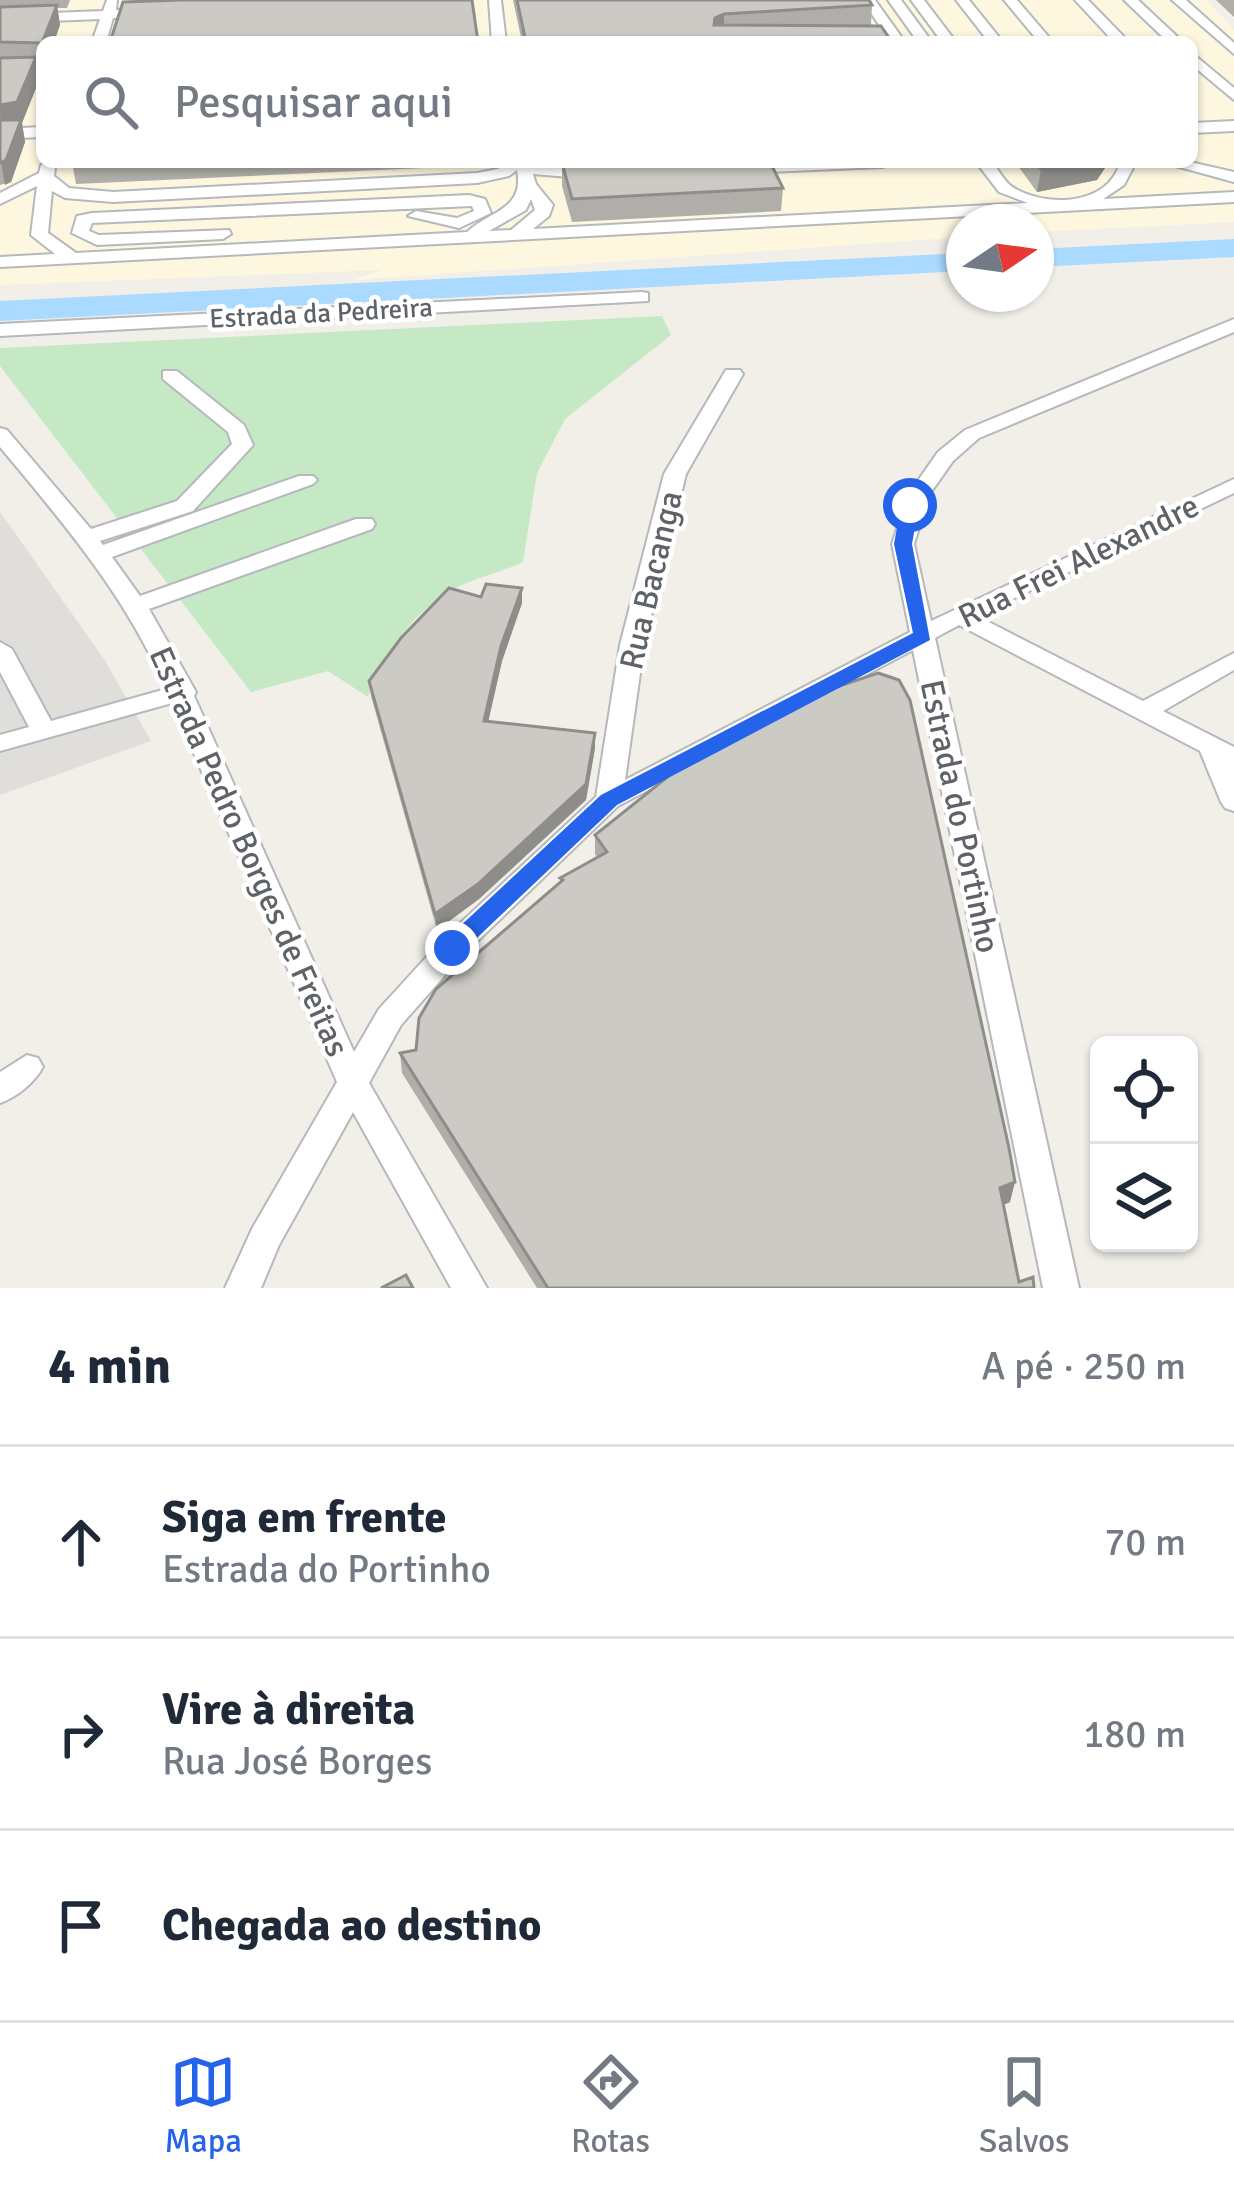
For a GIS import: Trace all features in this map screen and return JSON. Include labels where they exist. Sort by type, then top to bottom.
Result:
[{"type":"street","points":[[495,0],[498,36]]},
{"type":"street","points":[[868,0],[894,36]]},
{"type":"street","points":[[894,0],[921,36]]},
{"type":"street","points":[[917,0],[944,36]]},
{"type":"street","points":[[962,0],[991,36]]},
{"type":"street","points":[[1010,0],[1041,36]]},
{"type":"street","points":[[1081,0],[1116,36]]},
{"type":"street","points":[[1130,0],[1169,36]]},
{"type":"street","points":[[1178,0],[1234,50]]},
{"type":"street","points":[[101,36],[111,7]]},
{"type":"street","points":[[0,19],[111,7],[154,13]]},
{"type":"street","points":[[1198,63],[1234,96]]},
{"type":"street","points":[[1199,128],[1234,126]]},
{"type":"street","points":[[0,134],[36,132]]},
{"type":"street","points":[[47,169],[65,193],[112,197],[476,178],[512,168]]},
{"type":"street","points":[[514,235],[543,212],[545,205],[528,185],[524,168]]},
{"type":"street","points":[[538,168],[556,175],[621,173]]},
{"type":"street","points":[[716,169],[740,168]]},
{"type":"street","points":[[988,168],[1017,196],[1069,207],[1118,183],[1127,168]]},
{"type":"street","points":[[1195,168],[1234,177]]},
{"type":"street","points":[[0,199],[47,169]]},
{"type":"street","points":[[47,169],[39,235],[74,259]]},
{"type":"street","points":[[455,238],[508,218],[520,207],[528,185]]},
{"type":"street","points":[[416,216],[451,223],[483,213],[479,202],[469,200],[92,218],[83,220],[80,232],[98,240],[303,238],[332,245],[1234,197]]},
{"type":"street","points":[[302,208],[303,238]]},
{"type":"street","points":[[329,221],[332,245]]},
{"type":"street","points":[[0,262],[303,238]]},
{"type":"street","name":"Estrada da Pedreira","points":[[0,330],[642,297]]},
{"type":"street","name":"Estrada do Portinho","points":[[1061,1288],[903,544],[910,505],[937,460],[1000,420],[1234,325]]},
{"type":"street","points":[[1207,336],[1234,350]]},
{"type":"street","name":"Rua Bacanga","points":[[609,800],[632,645],[675,473],[733,374]]},
{"type":"street","points":[[93,546],[185,506],[243,445],[237,429],[170,375]]},
{"type":"street","name":"Estrada Pedro Borges de Freitas","points":[[0,434],[138,605],[184,692],[351,1080],[469,1288]]},
{"type":"street","points":[[93,546],[306,480]]},
{"type":"street","name":"Rua Frei Alexandre","points":[[243,1288],[265,1239],[389,1017],[416,985],[609,800],[959,616],[1234,485]]},
{"type":"street","points":[[138,605],[364,524]]},
{"type":"street","points":[[959,616],[1222,752],[1234,802]]},
{"type":"street","points":[[0,649],[44,731]]},
{"type":"street","points":[[1144,711],[1234,660]]},
{"type":"street","points":[[0,743],[184,692]]},
{"type":"street","points":[[0,1090],[27,1067]]},
{"type":"shaded area","points":[[0,0],[1207,0],[1234,30],[1234,222],[1054,231],[1054,204],[946,204],[946,238],[354,280],[383,270],[0,285]]},
{"type":"shaded area","points":[[0,512],[104,659],[151,741],[0,795]]},
{"type":"green space","points":[[662,316],[671,335],[565,419],[537,473],[523,562],[459,586],[423,611],[391,651],[368,697],[328,671],[251,692],[0,366],[0,348]]},
{"type":"building","points":[[472,0],[477,36],[112,36],[123,2]]},
{"type":"building","points":[[517,0],[869,0],[872,5],[724,14],[715,18],[714,25],[881,26],[888,36],[525,36]]},
{"type":"building","points":[[57,5],[45,36],[36,36],[36,43],[0,42],[0,7]]},
{"type":"building","points":[[36,57],[17,102],[0,105],[0,58]]},
{"type":"building","points":[[0,120],[21,120],[6,160],[0,163]]},
{"type":"building","points":[[563,168],[773,168],[783,188],[572,199]]},
{"type":"building","points":[[486,584],[522,588],[501,646],[484,721],[595,733],[586,784],[478,884],[435,914],[369,681],[401,638],[449,588],[481,597]]},
{"type":"building","points":[[878,673],[899,680],[910,700],[1009,1148],[1015,1182],[1000,1188],[1019,1282],[1033,1277],[1034,1288],[548,1288],[400,1053],[416,1050],[419,1018],[436,989],[563,880],[560,878],[607,852],[595,835],[690,759],[804,698]]},
{"type":"building","points":[[406,1275],[413,1288],[381,1288]]},
{"type":"waterway","points":[[1054,257],[1234,248]]},
{"type":"waterway","points":[[0,311],[946,263]]},
{"type":"route","points":[[452,948],[609,800],[800,696],[923,636],[903,544],[910,505]]}]
